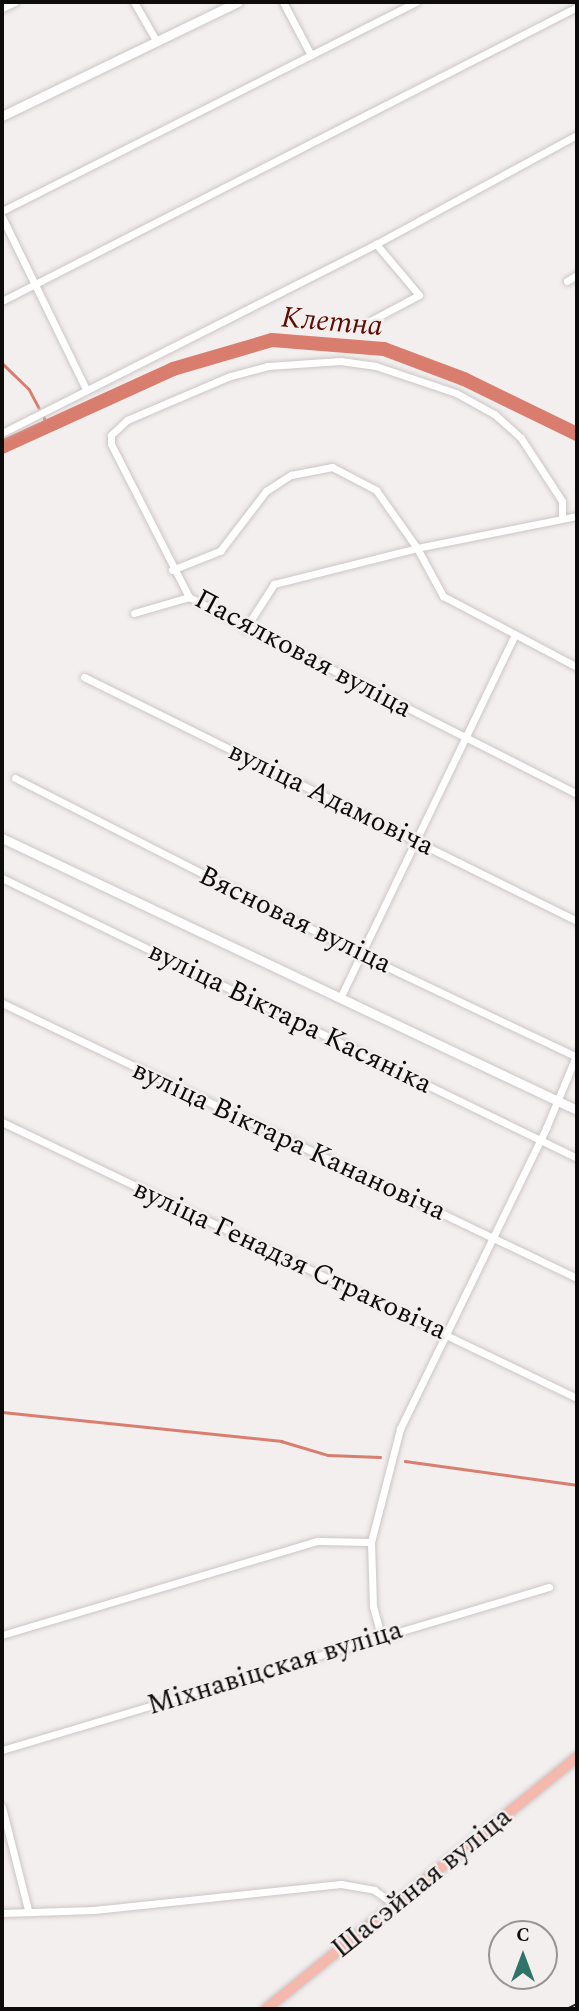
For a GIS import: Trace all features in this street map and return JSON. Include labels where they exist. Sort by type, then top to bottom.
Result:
[{"type":"main road","name":"Шасэйная вуліца","points":[[265,2009],[577,1757]]},
{"type":"street","points":[[2,8],[15,2]]},
{"type":"street","points":[[134,2],[157,42]]},
{"type":"street","points":[[2,116],[237,2]]},
{"type":"street","points":[[283,2],[311,55]]},
{"type":"street","points":[[2,211],[415,2]]},
{"type":"street","points":[[2,301],[577,7]]},
{"type":"street","points":[[2,433],[376,244],[577,135]]},
{"type":"street","points":[[2,217],[33,286],[86,389]]},
{"type":"street","points":[[372,320],[419,295],[376,244]]},
{"type":"street","points":[[567,281],[577,275]]},
{"type":"street","name":"Пасялковая вуліца","points":[[562,516],[562,501],[521,438],[494,414],[457,393],[376,366],[313,361],[256,369],[127,420],[111,435],[172,570],[189,597],[245,629],[577,794]]},
{"type":"street","points":[[172,570],[220,551],[266,491],[291,475],[332,467],[376,490],[416,546],[443,596],[514,637],[577,667]]},
{"type":"street","points":[[245,629],[274,584],[416,546],[562,516],[577,516]]},
{"type":"street","points":[[134,613],[189,597]]},
{"type":"street","points":[[341,996],[514,637]]},
{"type":"street","name":"вуліца Адамовіча","points":[[84,677],[577,921]]},
{"type":"street","name":"Вясновая вуліца","points":[[15,779],[360,954],[577,1056]]},
{"type":"street","points":[[2,838],[341,996],[577,1110]]},
{"type":"street","name":"вуліца Віктара Касяніка","points":[[2,878],[577,1158]]},
{"type":"street","name":"вуліца Віктара Канановіча","points":[[2,1003],[285,1142],[494,1237],[577,1278]]},
{"type":"street","points":[[381,1636],[373,1606],[370,1542],[400,1429],[540,1141],[577,1056]]},
{"type":"street","name":"вуліца Генадзя Страковіча","points":[[2,1122],[577,1398]]},
{"type":"street","points":[[2,1635],[300,1545],[370,1542]]},
{"type":"street","name":"Міхнавіцская вуліца","points":[[2,1750],[549,1587]]},
{"type":"street","points":[[2,1807],[28,1910]]},
{"type":"street","points":[[2,1913],[28,1910],[94,1910],[341,1884],[374,1890],[395,1905]]},
{"type":"waterway","name":"Клетна","points":[[2,447],[173,369],[272,340],[384,349],[464,379],[577,434]]},
{"type":"waterway","points":[[2,363],[29,389],[39,408]]},
{"type":"waterway","points":[[44,417],[47,425]]},
{"type":"waterway","points":[[2,1412],[281,1441],[328,1455],[380,1457]]},
{"type":"waterway","points":[[405,1461],[577,1485]]},
{"type":"railway","points":[[569,2009],[577,2005]]}]
